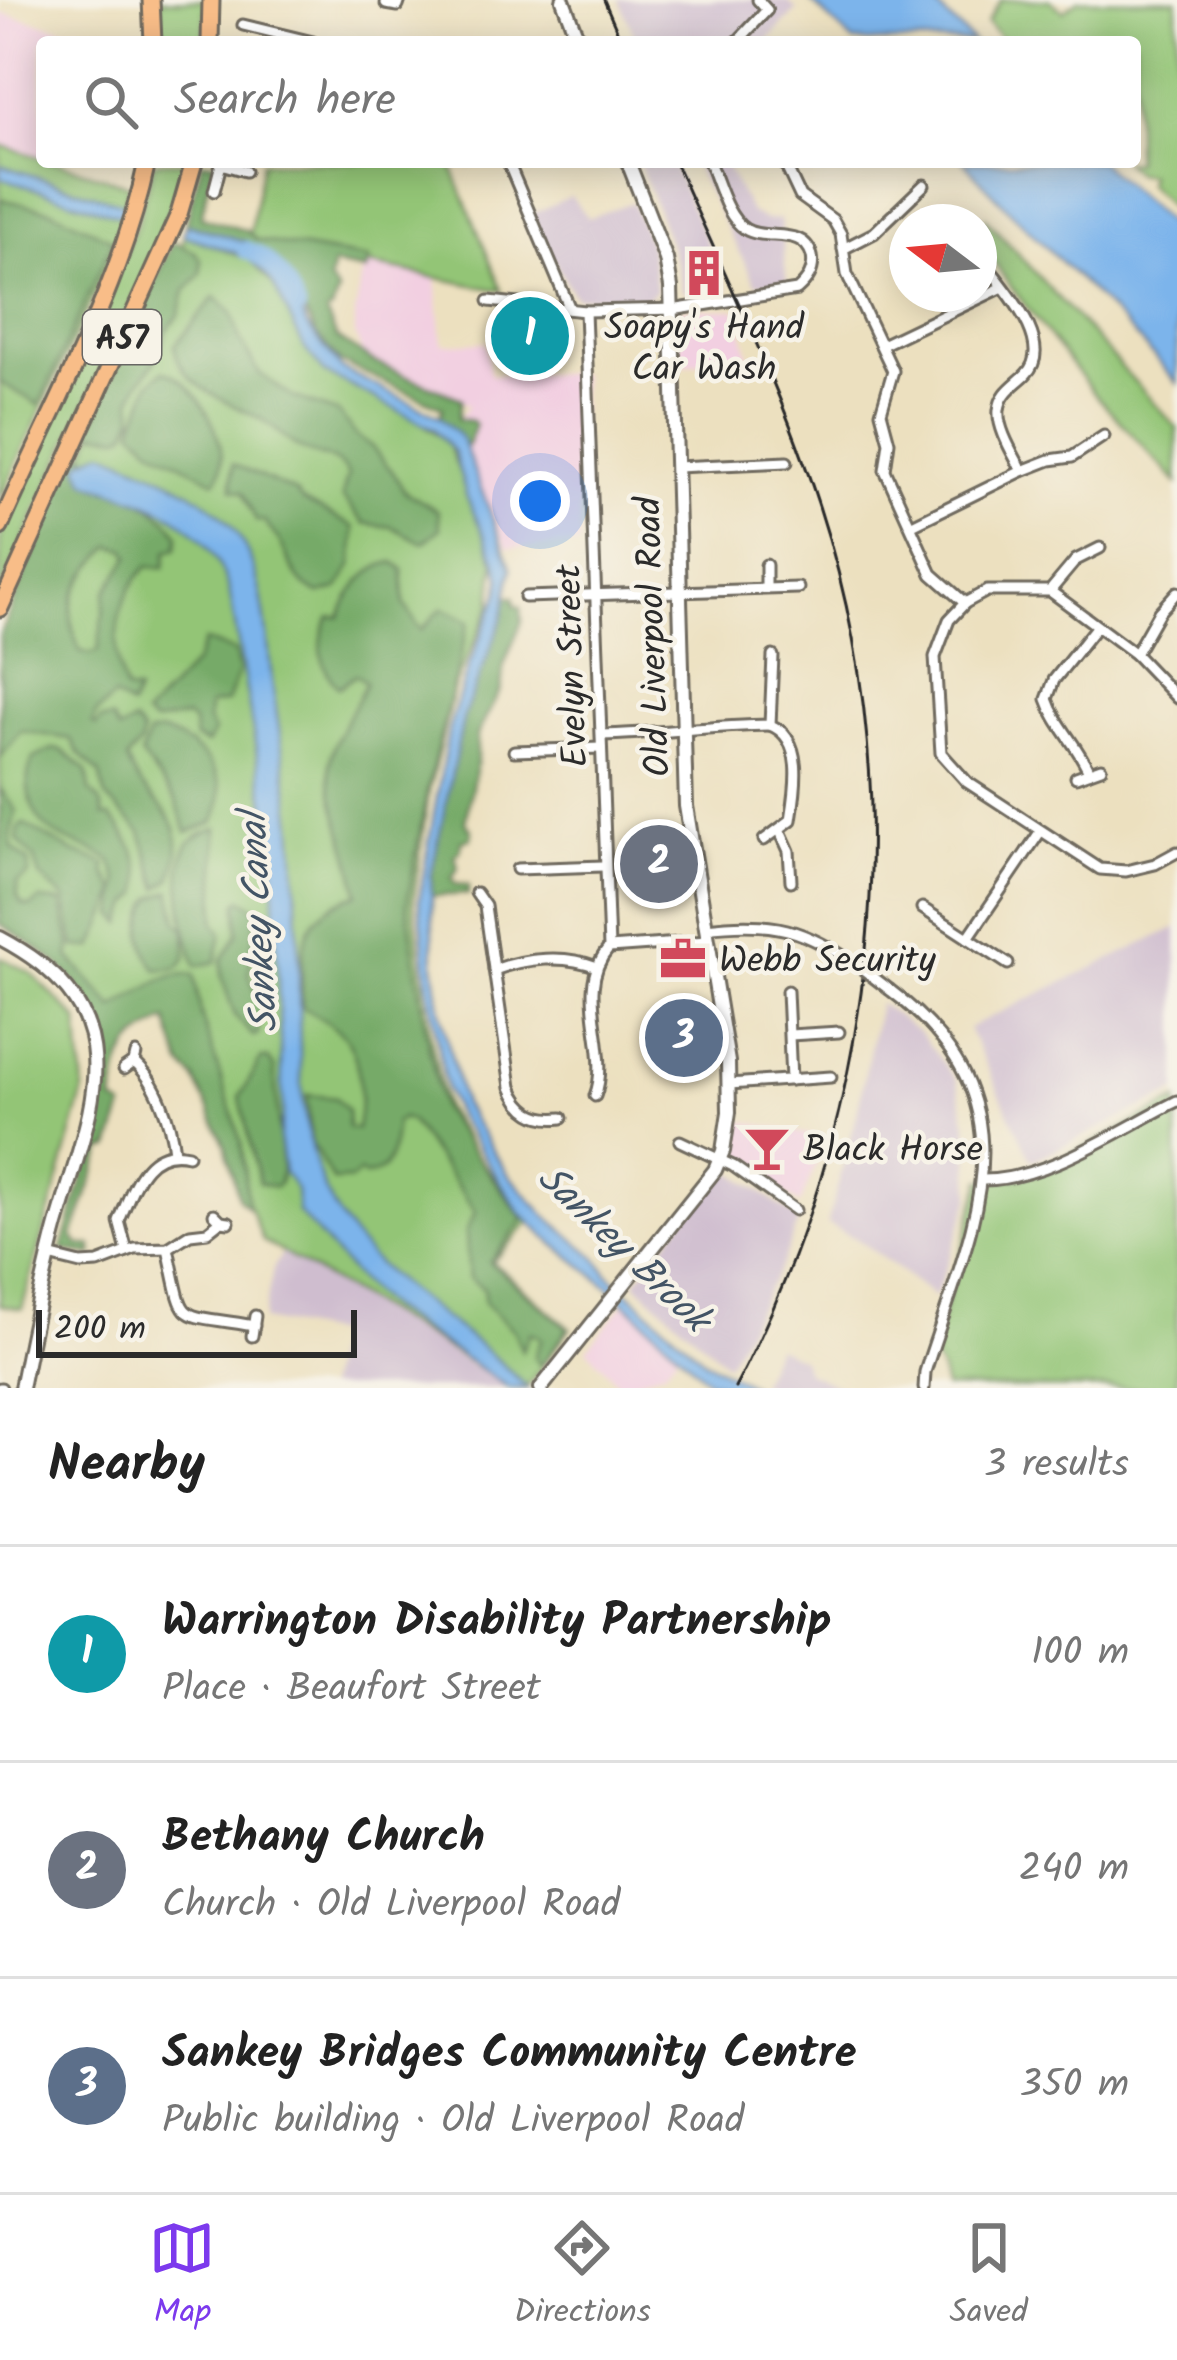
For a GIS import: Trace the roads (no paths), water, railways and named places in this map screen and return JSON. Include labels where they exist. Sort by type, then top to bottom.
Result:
[{"type":"highway","points":[[151,0],[153,36]]},
{"type":"highway","points":[[210,36],[211,0]]},
{"type":"highway","name":"A57","points":[[0,527],[109,286],[131,228],[146,168]]},
{"type":"highway","name":"A57","points":[[0,608],[172,228],[192,168]]},
{"type":"street","points":[[386,4],[398,7],[400,0]]},
{"type":"street","points":[[563,0],[577,36]]},
{"type":"street","points":[[743,36],[767,10],[758,0]]},
{"type":"street","points":[[243,25],[270,36]]},
{"type":"street","points":[[214,191],[220,168]]},
{"type":"street","points":[[235,168],[244,171]]},
{"type":"street","points":[[511,168],[570,309]]},
{"type":"street","name":"Old Liverpool Road","points":[[541,1388],[720,1161],[729,1112],[725,1036],[686,806],[667,259],[630,168]]},
{"type":"street","points":[[489,301],[585,310],[672,309],[783,294],[806,282],[813,264],[808,248],[795,238],[758,235],[742,227],[712,168]]},
{"type":"street","points":[[787,168],[800,196],[833,220],[854,287],[893,370],[881,412],[890,442],[885,470],[932,574],[965,603]]},
{"type":"street","points":[[843,249],[874,233],[924,185]]},
{"type":"street","points":[[997,279],[1032,335],[1036,356],[1030,371],[1005,393],[999,407],[999,419],[1022,471]]},
{"type":"street","points":[[882,345],[1003,287]]},
{"type":"street","name":"Evelyn Street","points":[[585,310],[609,947]]},
{"type":"street","points":[[912,525],[1022,471],[1072,457],[1104,436]]},
{"type":"street","points":[[676,467],[787,462]]},
{"type":"street","points":[[767,463],[767,476]]},
{"type":"street","points":[[1050,591],[1076,560],[1100,548]]},
{"type":"street","points":[[766,565],[766,587]]},
{"type":"street","points":[[525,597],[798,588]]},
{"type":"street","points":[[1177,698],[1135,654],[1050,591],[987,591],[965,603],[949,620],[934,658],[941,753],[967,782],[1100,869],[1126,871],[1177,852]]},
{"type":"street","points":[[1135,654],[1159,612],[1177,592]]},
{"type":"street","points":[[1076,777],[1096,770],[1053,716],[1047,699],[1054,680],[1096,627]]},
{"type":"street","points":[[770,724],[773,656]]},
{"type":"street","points":[[602,735],[770,724],[784,730],[794,746],[791,820],[764,840]]},
{"type":"street","points":[[514,751],[602,748]]},
{"type":"street","points":[[780,832],[790,851],[791,880]]},
{"type":"street","points":[[968,938],[1040,832]]},
{"type":"street","points":[[518,868],[603,866]]},
{"type":"street","points":[[476,893],[485,906],[511,1087],[525,1111],[556,1119],[551,1137]]},
{"type":"street","points":[[922,908],[1008,964]]},
{"type":"street","points":[[595,1096],[602,1078],[593,1000],[597,967],[609,947],[706,935],[749,924],[785,927],[819,939],[929,1022],[960,1065],[977,1108],[982,1180],[924,1388]]},
{"type":"street","points":[[0,938],[32,958],[64,988],[85,1014],[95,1050],[91,1112],[49,1256],[21,1388]]},
{"type":"street","points":[[494,970],[520,962],[574,959],[597,967]]},
{"type":"street","points":[[787,991],[791,1080]]},
{"type":"street","points":[[790,1035],[839,1032]]},
{"type":"street","points":[[131,1062],[147,1077],[171,1131],[173,1152]]},
{"type":"street","points":[[585,1068],[600,1065]]},
{"type":"street","points":[[729,1084],[831,1077]]},
{"type":"street","points":[[982,1180],[1034,1173],[1177,1101]]},
{"type":"street","points":[[680,1141],[795,1210]]},
{"type":"street","points":[[127,1251],[118,1228],[144,1168],[158,1156],[188,1155]]},
{"type":"street","points":[[49,1256],[89,1264],[127,1251],[168,1248],[190,1234],[207,1232],[221,1219]]},
{"type":"street","points":[[168,1248],[178,1302],[186,1313],[198,1319],[253,1326]]},
{"type":"water","points":[[809,0],[930,0],[967,36],[848,36]]},
{"type":"water","points":[[0,165],[124,204],[121,216],[0,178]]},
{"type":"water","points":[[970,168],[1107,168],[1177,232],[1177,383],[1125,326]]},
{"type":"water","name":"Sankey Brook","points":[[187,224],[247,242],[290,287],[307,326],[342,369],[440,417],[461,437],[512,569],[502,620],[464,715],[431,876],[434,964],[463,1104],[508,1174],[547,1217],[706,1361],[756,1388],[733,1388],[708,1380],[606,1285],[548,1239],[520,1212],[457,1115],[446,1089],[419,900],[449,728],[499,593],[496,561],[467,498],[454,452],[434,429],[325,373],[305,349],[271,280],[245,256],[183,235]]},
{"type":"water","points":[[104,451],[209,504],[235,531],[253,565],[266,623],[293,830],[302,1091],[324,1187],[341,1220],[388,1274],[527,1388],[509,1388],[389,1308],[298,1212],[296,1190],[284,1172],[279,1138],[283,1113],[273,849],[229,589],[206,544],[174,516],[86,482],[79,466]]},
{"type":"waterway","name":"Sankey Brook","points":[[246,250],[278,273],[297,308]]},
{"type":"railway","points":[[604,0],[619,36]]},
{"type":"railway","points":[[678,168],[770,375],[819,506],[848,617],[866,729],[871,842],[866,955],[849,1067],[821,1177],[783,1285],[735,1388]]},
{"type":"place","name":"Soapy's Hand Car Wash","points":[[704,273]]},
{"type":"place","name":"Warrington Disability Partnership","points":[[530,336]]},
{"type":"place","name":"Bethany Church","points":[[659,864]]},
{"type":"place","name":"Webb Security","points":[[683,959]]},
{"type":"place","name":"Sankey Bridges Community Centre","points":[[684,1038]]},
{"type":"place","name":"Black Horse","points":[[767,1148]]},
{"type":"water label","name":"Sankey Canal","points":[[257,923]]}]
